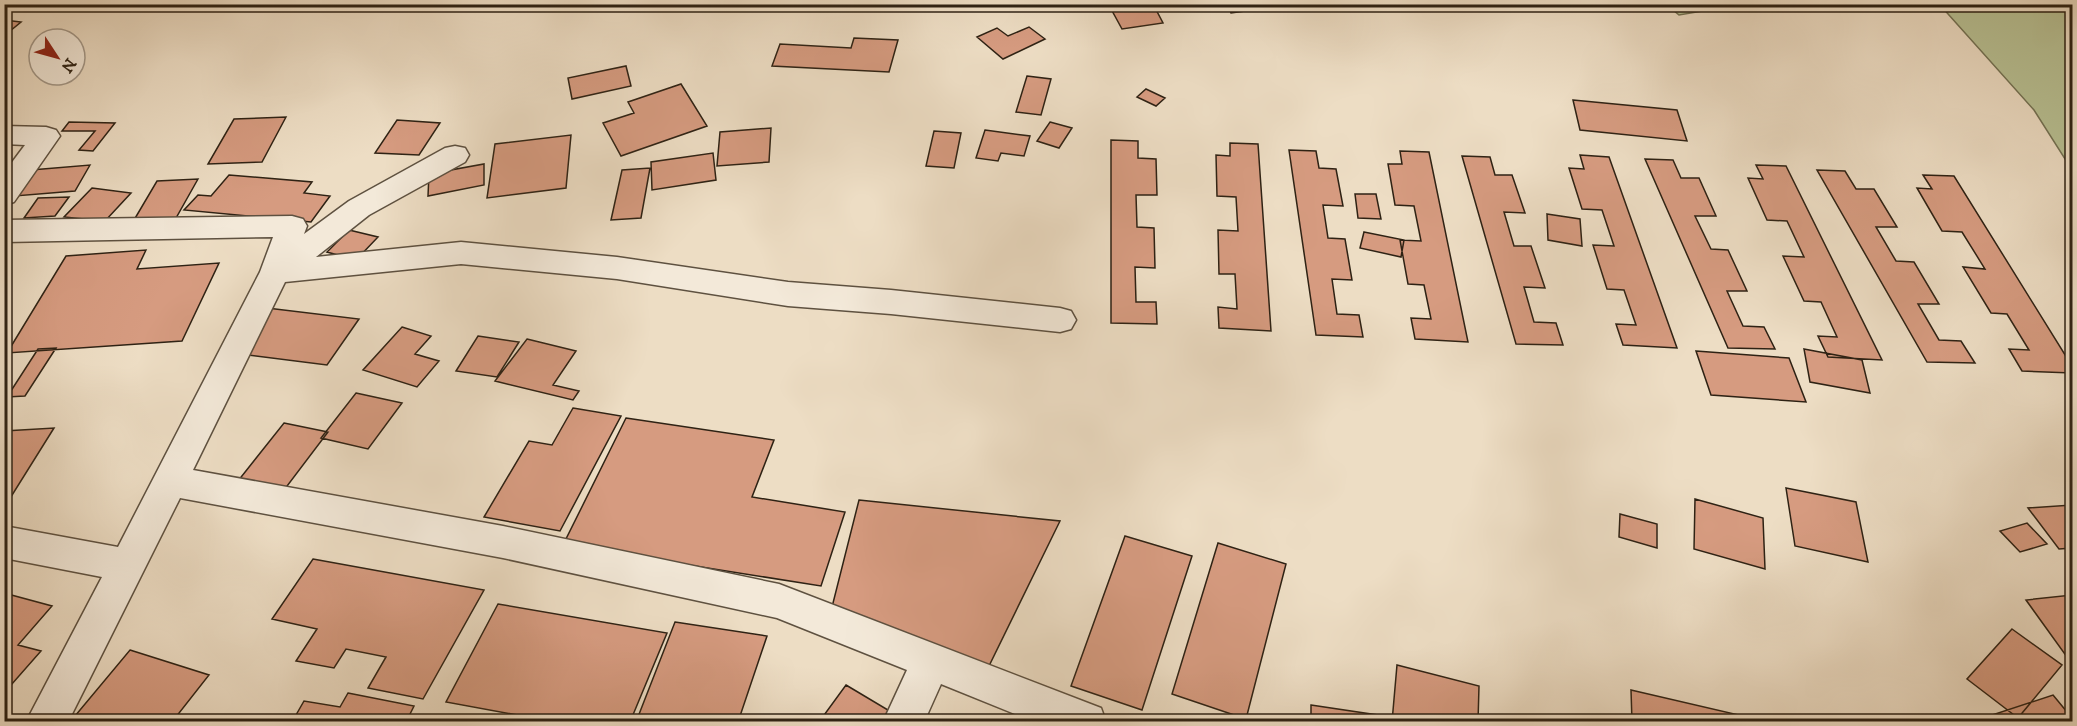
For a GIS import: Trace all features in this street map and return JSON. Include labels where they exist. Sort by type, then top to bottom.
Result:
[{"type":"street","points":[[4,135],[46,136],[4,195]]},
{"type":"street","points":[[275,272],[359,208],[455,155]]},
{"type":"street","points":[[4,231],[292,226],[275,272],[128,565],[46,722]]},
{"type":"street","points":[[275,272],[461,253],[617,268],[788,294],[891,302],[1060,320]]},
{"type":"street","points":[[169,481],[503,542],[779,601],[1086,722]]},
{"type":"street","points":[[4,542],[128,565]]},
{"type":"street","points":[[903,722],[931,662]]},
{"type":"green space","points":[[1667,5],[1738,5],[1679,15]]},
{"type":"green space","points":[[1940,5],[2072,5],[2072,170],[2034,110]]},
{"type":"building","points":[[1126,4],[1153,4],[1163,23],[1122,29],[1110,7]]},
{"type":"building","points":[[1227,4],[1258,4],[1261,9],[1231,13]]},
{"type":"building","points":[[4,20],[21,22],[4,36]]},
{"type":"building","points":[[1029,27],[1045,39],[1003,59],[977,37],[997,28],[1008,36]]},
{"type":"building","points":[[854,38],[898,40],[889,72],[772,66],[780,44],[851,48]]},
{"type":"building","points":[[626,66],[631,86],[572,99],[568,78]]},
{"type":"building","points":[[1027,76],[1051,79],[1041,115],[1016,112]]},
{"type":"building","points":[[681,84],[707,126],[621,156],[603,123],[634,113],[628,102]]},
{"type":"building","points":[[1146,89],[1165,98],[1156,106],[1137,97]]},
{"type":"building","points":[[1573,100],[1677,110],[1687,141],[1580,130]]},
{"type":"building","points":[[286,117],[262,162],[208,164],[234,119]]},
{"type":"building","points":[[397,120],[440,123],[419,155],[375,153]]},
{"type":"building","points":[[69,122],[115,123],[93,151],[79,150],[95,131],[62,131]]},
{"type":"building","points":[[1050,122],[1072,128],[1059,148],[1037,141]]},
{"type":"building","points":[[771,128],[769,162],[717,166],[720,132]]},
{"type":"building","points":[[985,130],[1030,136],[1024,156],[1001,153],[998,161],[976,158]]},
{"type":"building","points":[[934,131],[961,133],[954,168],[926,166]]},
{"type":"building","points":[[571,135],[566,188],[487,198],[495,144]]},
{"type":"building","points":[[1111,140],[1138,141],[1138,158],[1156,159],[1157,195],[1136,195],[1137,227],[1154,228],[1155,268],[1135,267],[1136,302],[1156,302],[1157,324],[1111,323]]},
{"type":"building","points":[[1230,143],[1258,144],[1271,331],[1219,328],[1218,307],[1237,309],[1235,274],[1219,274],[1218,230],[1238,231],[1236,197],[1217,196],[1216,155],[1230,156]]},
{"type":"building","points":[[1289,150],[1316,151],[1319,168],[1336,169],[1343,206],[1323,205],[1328,238],[1345,239],[1352,280],[1332,279],[1337,314],[1359,315],[1363,337],[1316,335]]},
{"type":"building","points":[[1400,151],[1429,152],[1468,342],[1415,339],[1411,318],[1431,319],[1424,285],[1408,284],[1400,240],[1421,241],[1414,206],[1395,205],[1388,164],[1402,164]]},
{"type":"building","points":[[713,153],[716,180],[652,190],[651,162]]},
{"type":"building","points":[[1580,155],[1609,157],[1677,348],[1623,345],[1616,324],[1636,325],[1624,290],[1607,289],[1593,245],[1614,246],[1602,210],[1582,209],[1569,168],[1584,169]]},
{"type":"building","points":[[1462,156],[1490,157],[1495,175],[1512,175],[1525,213],[1504,212],[1514,246],[1531,246],[1545,288],[1524,287],[1534,322],[1556,323],[1563,345],[1516,344]]},
{"type":"building","points":[[1645,159],[1673,160],[1681,178],[1699,178],[1716,216],[1695,216],[1711,249],[1728,250],[1747,291],[1727,291],[1743,326],[1764,327],[1775,349],[1728,348]]},
{"type":"building","points":[[484,164],[484,185],[428,196],[429,174]]},
{"type":"building","points":[[90,165],[75,191],[15,196],[31,170]]},
{"type":"building","points":[[1756,165],[1786,166],[1882,360],[1828,357],[1818,336],[1837,337],[1821,302],[1804,301],[1783,256],[1804,257],[1787,221],[1767,220],[1748,178],[1763,179]]},
{"type":"building","points":[[650,168],[641,218],[611,220],[622,170]]},
{"type":"building","points":[[1817,170],[1845,171],[1856,189],[1874,189],[1897,227],[1876,227],[1896,261],[1914,262],[1939,304],[1918,304],[1939,340],[1961,341],[1975,363],[1927,362]]},
{"type":"building","points":[[229,175],[312,182],[304,193],[330,196],[311,222],[184,210],[198,195],[211,196]]},
{"type":"building","points":[[1923,175],[1954,176],[2072,366],[2072,373],[2022,371],[2009,349],[2029,350],[2007,314],[1991,313],[1963,267],[1985,269],[1962,232],[1942,231],[1917,188],[1932,189]]},
{"type":"building","points":[[198,179],[176,218],[134,220],[157,181]]},
{"type":"building","points":[[92,188],[131,193],[105,221],[64,217]]},
{"type":"building","points":[[1355,194],[1376,194],[1381,219],[1358,218]]},
{"type":"building","points":[[69,197],[55,216],[24,218],[38,198]]},
{"type":"building","points":[[1547,214],[1580,219],[1582,246],[1548,240]]},
{"type":"building","points":[[349,230],[378,237],[356,260],[327,252]]},
{"type":"building","points":[[1364,232],[1404,240],[1401,257],[1360,248]]},
{"type":"building","points":[[146,250],[137,269],[219,263],[182,341],[7,353],[66,256]]},
{"type":"building","points":[[267,308],[359,319],[327,365],[232,353]]},
{"type":"building","points":[[402,327],[431,336],[415,354],[439,361],[417,387],[363,370]]},
{"type":"building","points":[[478,336],[519,342],[497,377],[456,371]]},
{"type":"building","points":[[527,339],[576,351],[553,385],[579,391],[573,400],[495,381]]},
{"type":"building","points":[[56,348],[25,396],[7,397],[38,349]]},
{"type":"building","points":[[1804,349],[1862,360],[1870,393],[1810,382]]},
{"type":"building","points":[[1696,351],[1789,358],[1806,402],[1711,395]]},
{"type":"building","points":[[356,393],[402,403],[368,449],[321,438]]},
{"type":"building","points":[[573,408],[621,416],[560,531],[484,517],[529,441],[552,445]]},
{"type":"building","points":[[626,418],[774,440],[752,497],[845,512],[821,586],[563,545]]},
{"type":"building","points":[[284,423],[328,432],[275,502],[230,491]]},
{"type":"building","points":[[54,428],[4,508],[4,431]]},
{"type":"building","points":[[1786,488],[1856,502],[1868,562],[1795,546]]},
{"type":"building","points":[[1695,499],[1763,518],[1765,569],[1694,549]]},
{"type":"building","points":[[859,500],[1060,521],[987,670],[832,607]]},
{"type":"building","points":[[2072,505],[2072,548],[2059,549],[2028,508]]},
{"type":"building","points":[[1620,514],[1657,524],[1657,548],[1619,537]]},
{"type":"building","points":[[2027,523],[2047,544],[2020,552],[2000,531]]},
{"type":"building","points":[[1125,536],[1192,556],[1142,710],[1071,686]]},
{"type":"building","points":[[1218,543],[1286,564],[1246,719],[1172,694]]},
{"type":"building","points":[[313,559],[484,590],[423,699],[368,688],[386,657],[346,649],[334,668],[296,661],[317,629],[272,619]]},
{"type":"building","points":[[4,593],[52,606],[18,645],[41,651],[4,693]]},
{"type":"building","points":[[2072,595],[2072,664],[2026,600]]},
{"type":"building","points":[[498,604],[667,633],[630,722],[555,722],[446,702]]},
{"type":"building","points":[[675,622],[767,636],[738,722],[636,722]]},
{"type":"building","points":[[2012,629],[2062,665],[2018,718],[1967,679]]},
{"type":"building","points":[[130,650],[209,675],[172,722],[70,722]]},
{"type":"building","points":[[1397,665],[1479,686],[1478,722],[1392,722]]},
{"type":"building","points":[[846,685],[893,713],[887,722],[819,722]]},
{"type":"building","points":[[1631,690],[1756,719],[1756,722],[1632,722]]},
{"type":"building","points":[[348,693],[414,706],[406,722],[292,722],[304,701],[340,707]]},
{"type":"building","points":[[2053,695],[2072,718],[2072,722],[1971,722]]},
{"type":"building","points":[[1311,705],[1391,717],[1391,722],[1311,722]]}]
